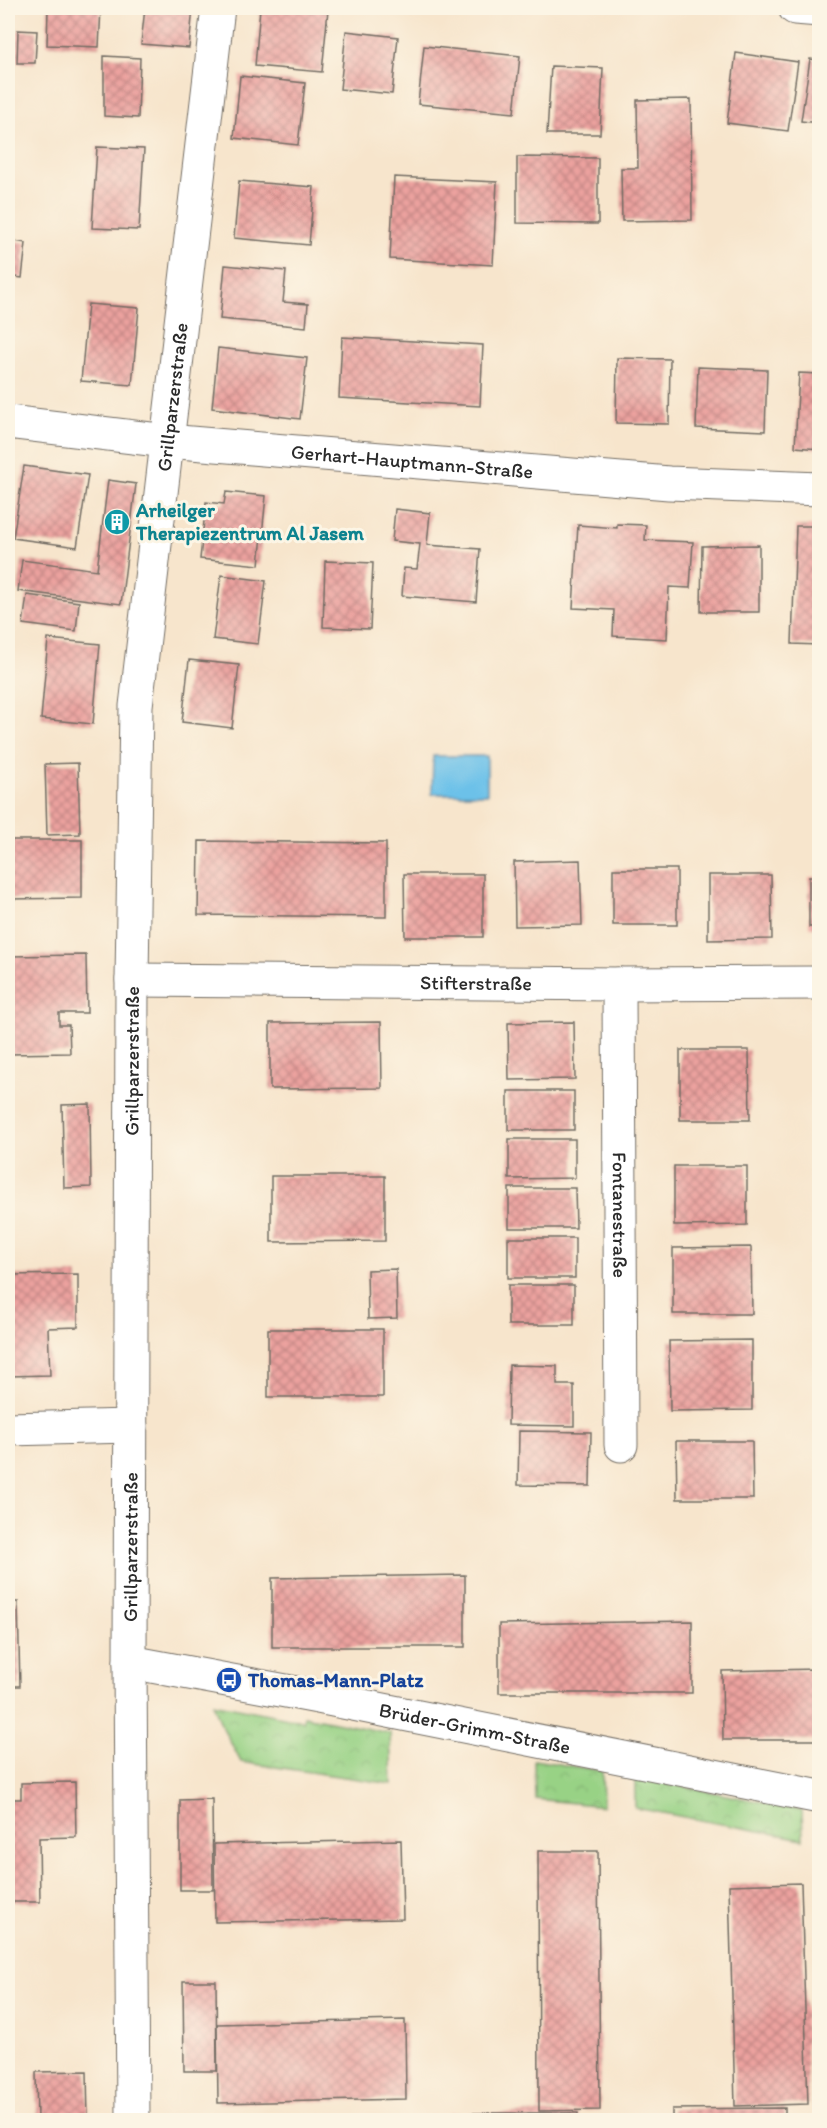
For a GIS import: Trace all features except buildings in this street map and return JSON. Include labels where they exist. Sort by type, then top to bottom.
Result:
[{"type":"street","name":"Grillparzerstraße","points":[[133,2121],[130,1662],[132,980],[136,706],[218,8]]},
{"type":"street","points":[[795,8],[819,10]]},
{"type":"street","name":"Gerhart-Hauptmann-Straße","points":[[8,422],[167,441],[669,483],[819,489]]},
{"type":"street","name":"Stifterstraße","points":[[132,980],[619,984],[819,982]]},
{"type":"street","name":"Fontanestraße","points":[[619,984],[621,1445]]},
{"type":"street","points":[[8,1429],[131,1426]]},
{"type":"street","name":"Brüder-Grimm-Straße","points":[[130,1662],[318,1697],[819,1797]]},
{"type":"green space","points":[[213,1703],[303,1721],[304,1716],[390,1733],[392,1784],[241,1762]]},
{"type":"green space","points":[[534,1760],[602,1771],[603,1806],[535,1799]]},
{"type":"green space","points":[[635,1777],[802,1810],[803,1839],[635,1808]]},
{"type":"water","points":[[433,756],[487,756],[487,794],[432,794]]},
{"type":"tram line","points":[[796,8],[820,10]]},
{"type":"place","name":"Arheilger Therapiezentrum Al Jasem","points":[[117,522]]},
{"type":"place","name":"Thomas-Mann-Platz","points":[[229,1680]]}]
